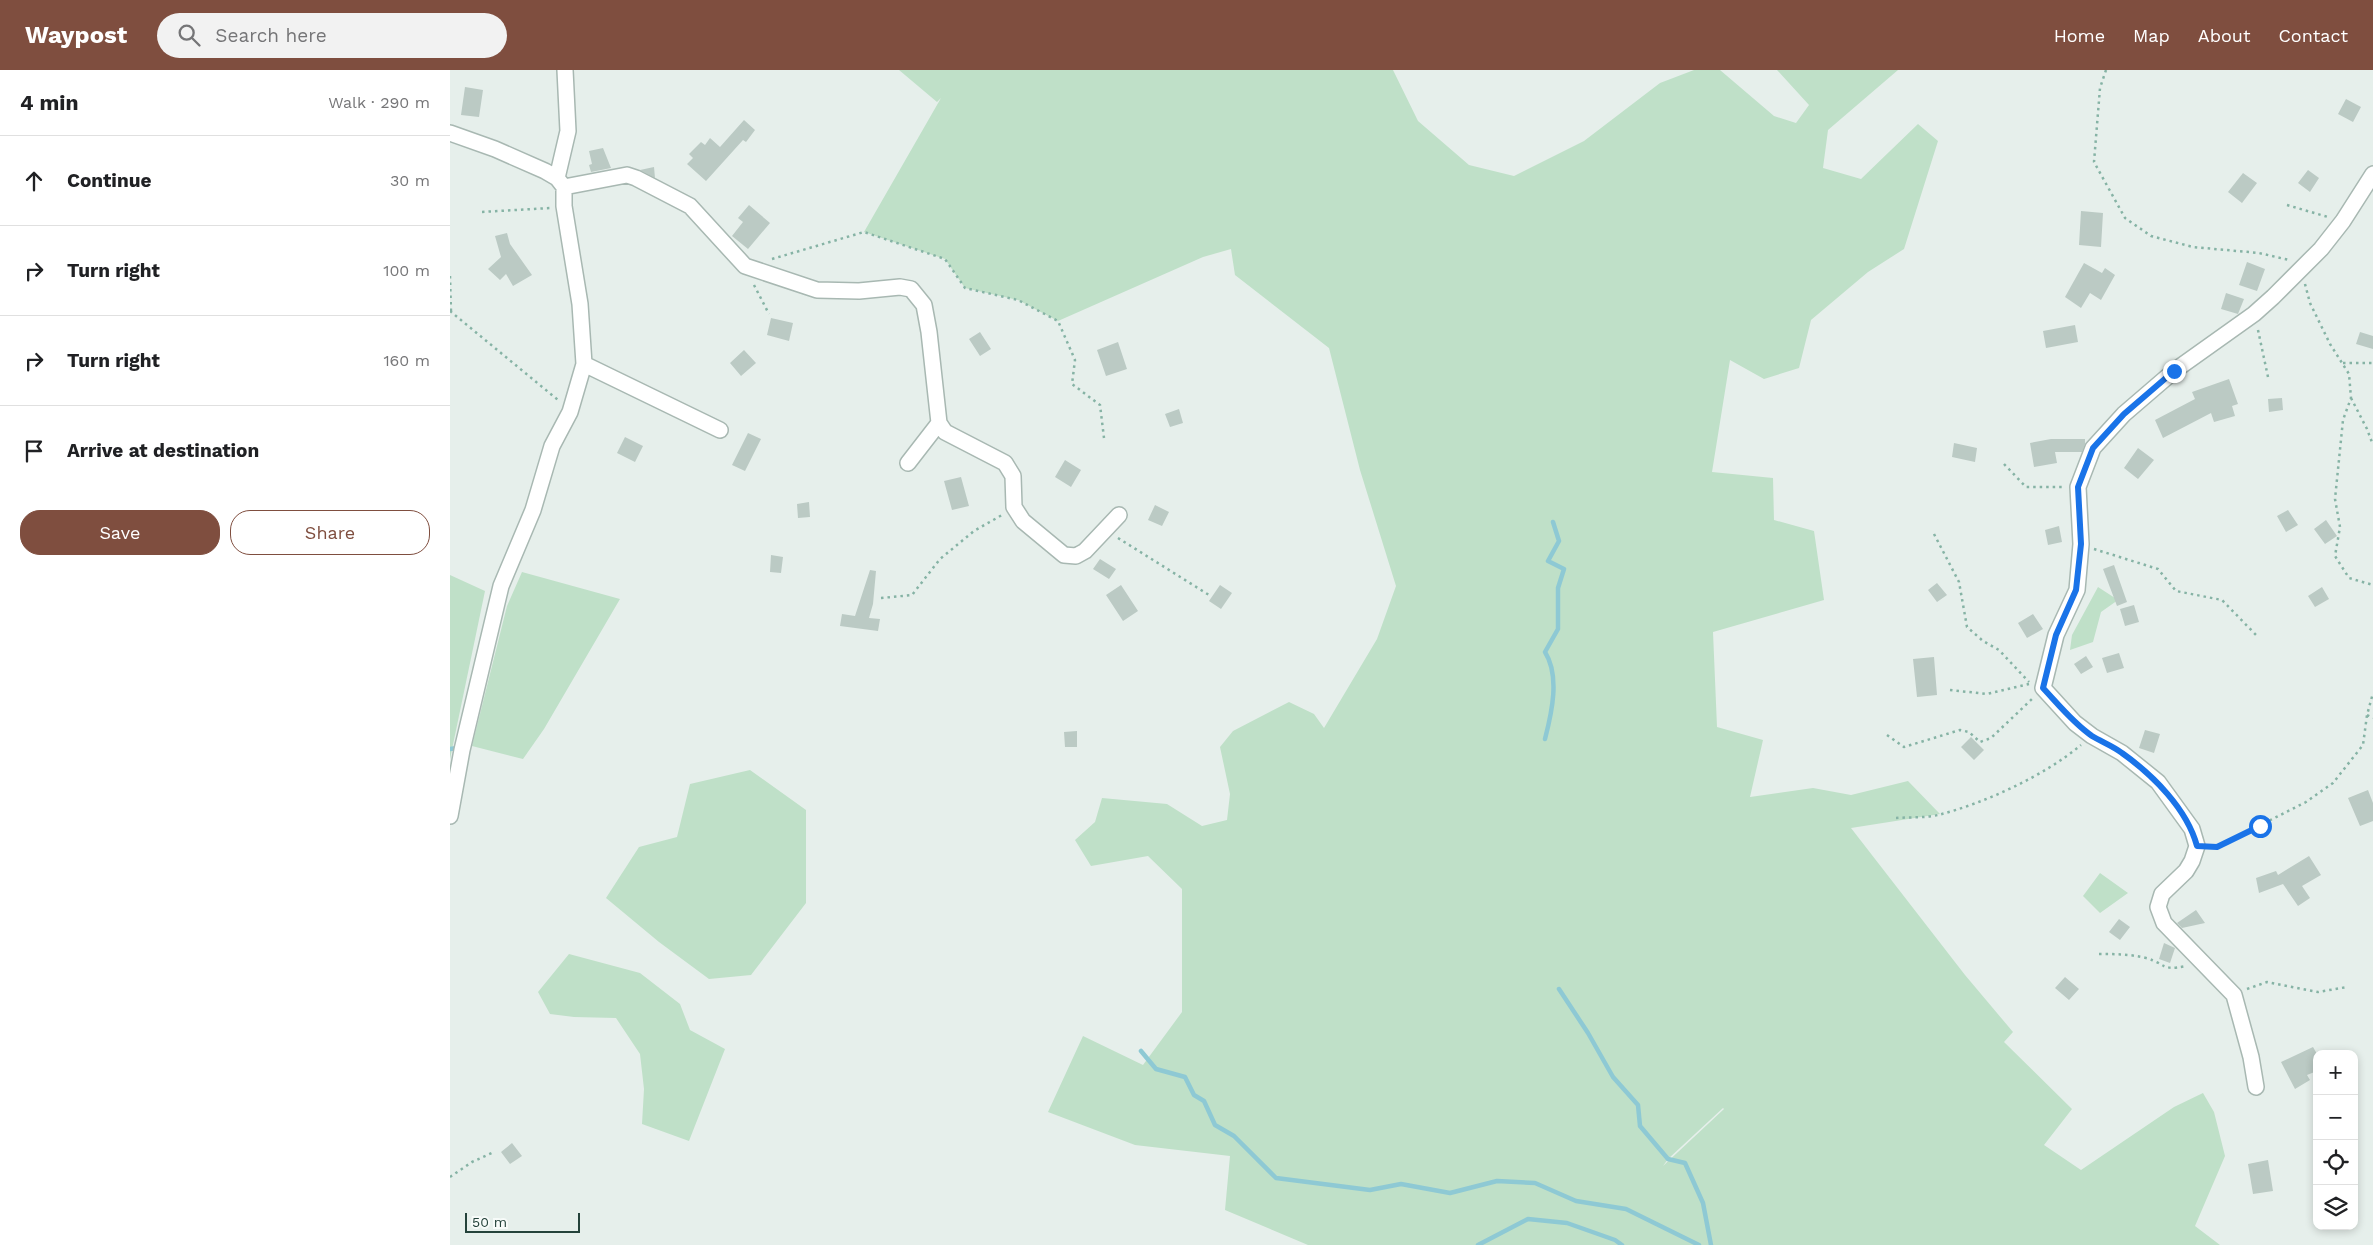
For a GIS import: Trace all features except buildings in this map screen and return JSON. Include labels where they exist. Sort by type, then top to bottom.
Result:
[{"type":"street","points":[[450,816],[462,750],[501,586],[533,510],[552,446],[570,412],[584,364],[580,304],[560,182],[568,131],[565,70]]},
{"type":"street","points":[[450,133],[494,149],[560,182],[627,175],[636,178],[690,206],[745,266],[817,290],[859,292],[900,287],[911,289],[924,305],[929,332],[939,422],[946,432],[1005,463],[1013,476],[1014,507],[1023,521],[1064,555],[1076,556],[1085,551],[1119,515]]},
{"type":"street","points":[[2256,1087],[2253,1064],[2234,994],[2202,962],[2193,950],[2164,923],[2158,907],[2162,894],[2186,871],[2192,861],[2197,846],[2192,829],[2158,782],[2122,753],[2092,736],[2075,722],[2043,688],[2056,635],[2076,590],[2081,544],[2078,487],[2093,448],[2124,414],[2174,371],[2254,314],[2321,249],[2343,220],[2373,174]]},
{"type":"street","points":[[584,364],[720,430]]},
{"type":"street","points":[[908,463],[939,422]]},
{"type":"path","points":[[2106,70],[2100,88],[2094,162],[2125,218],[2151,236],[2192,247],[2286,258],[2300,269],[2310,303],[2330,344],[2349,374],[2351,398],[2373,445]]},
{"type":"path","points":[[2287,204],[2343,220]]},
{"type":"path","points":[[482,212],[523,211],[564,206]]},
{"type":"path","points":[[450,276],[451,311],[570,412]]},
{"type":"path","points":[[2254,314],[2268,377]]},
{"type":"path","points":[[2343,363],[2373,363]]},
{"type":"path","points":[[2351,398],[2343,420],[2340,443],[2335,499],[2340,527],[2336,556],[2349,578],[2373,585]]},
{"type":"path","points":[[2004,464],[2026,487],[2078,487]]},
{"type":"path","points":[[881,598],[912,596],[940,558],[974,531],[1014,507]]},
{"type":"path","points":[[1104,529],[1208,595]]},
{"type":"path","points":[[1934,534],[1959,582],[1967,627],[1983,641],[1999,650],[2031,684],[1987,694],[1950,690]]},
{"type":"path","points":[[2081,544],[2158,569],[2176,591],[2222,600],[2257,636]]},
{"type":"path","points":[[1887,735],[1904,747],[1960,730],[1969,732],[1980,742],[1991,738],[2043,688]]},
{"type":"path","points":[[2197,846],[2217,847],[2306,802],[2333,783],[2363,745],[2367,715],[2373,693]]},
{"type":"path","points":[[2367,715],[2373,718]]},
{"type":"path","points":[[1896,818],[1936,815],[1980,802],[2021,782],[2077,748],[2092,736]]},
{"type":"path","points":[[2099,954],[2147,958],[2169,969],[2202,962]]},
{"type":"path","points":[[2234,994],[2267,982],[2318,992],[2347,987]]},
{"type":"path","points":[[450,1176],[472,1162],[494,1152]]},
{"type":"green space","points":[[899,70],[1393,70],[1418,121],[1469,165],[1514,176],[1584,141],[1660,83],[1694,70],[1720,70],[1774,116],[1796,123],[1809,105],[1777,70],[1898,70],[1828,130],[1823,168],[1861,179],[1918,124],[1938,141],[1904,249],[1868,272],[1811,320],[1799,368],[1764,379],[1730,360],[1712,472],[1773,478],[1774,520],[1814,531],[1824,600],[1713,632],[1717,727],[1763,740],[1750,797],[1813,788],[1851,795],[1908,781],[1940,814],[1851,828],[1965,975],[2013,1032],[2004,1042],[2072,1109],[2044,1145],[2081,1170],[2174,1107],[2203,1093],[2214,1112],[2225,1156],[2195,1226],[2220,1245],[1308,1245],[1225,1210],[1230,1156],[1135,1145],[1048,1112],[1083,1036],[1143,1065],[1182,1012],[1182,889],[1148,856],[1091,866],[1075,840],[1095,822],[1102,798],[1167,804],[1202,826],[1227,820],[1230,794],[1220,747],[1233,731],[1289,702],[1314,714],[1324,728],[1377,639],[1396,586],[1360,470],[1329,348],[1235,275],[1231,249],[1203,257],[1058,321],[1018,300],[965,288],[945,259],[864,232],[941,98],[937,102]],"holes":[[[1724,1109],[1663,1166],[1668,1159]]]},
{"type":"green space","points":[[522,572],[620,599],[544,729],[523,759],[472,746],[507,606]]},
{"type":"green space","points":[[450,575],[485,591],[450,759]]},
{"type":"green space","points":[[2098,587],[2118,600],[2101,612],[2093,642],[2070,650],[2072,635]]},
{"type":"green space","points":[[750,770],[806,810],[806,903],[751,975],[709,979],[659,942],[606,898],[639,847],[677,837],[690,784]]},
{"type":"green space","points":[[2100,873],[2128,893],[2100,913],[2083,896]]},
{"type":"green space","points":[[569,954],[640,973],[680,1004],[690,1030],[725,1049],[689,1141],[642,1124],[644,1089],[640,1054],[616,1018],[574,1017],[550,1014],[538,992]]},
{"type":"waterway","points":[[1545,739],[1553,694],[1552,672],[1545,652],[1558,629],[1558,588],[1564,569],[1548,561],[1559,541],[1553,522]]},
{"type":"waterway","points":[[450,749],[457,748]]},
{"type":"waterway","points":[[1559,989],[1588,1033],[1613,1077],[1638,1105],[1640,1126],[1668,1159],[1685,1163],[1703,1203],[1711,1245]]},
{"type":"waterway","points":[[1141,1051],[1156,1069],[1185,1077],[1194,1095],[1204,1101],[1215,1125],[1234,1136],[1276,1178],[1370,1190],[1401,1184],[1450,1193],[1497,1181],[1535,1183],[1576,1201],[1626,1209],[1699,1245]]},
{"type":"waterway","points":[[1478,1245],[1528,1219],[1567,1223],[1615,1240],[1622,1245]]},
{"type":"route","points":[[2174,371],[2124,414],[2093,448],[2078,487],[2081,544],[2076,590],[2056,635],[2043,688],[2075,722],[2092,736],[2122,753],[2158,782],[2192,829],[2197,846],[2217,847],[2260,826]]}]
